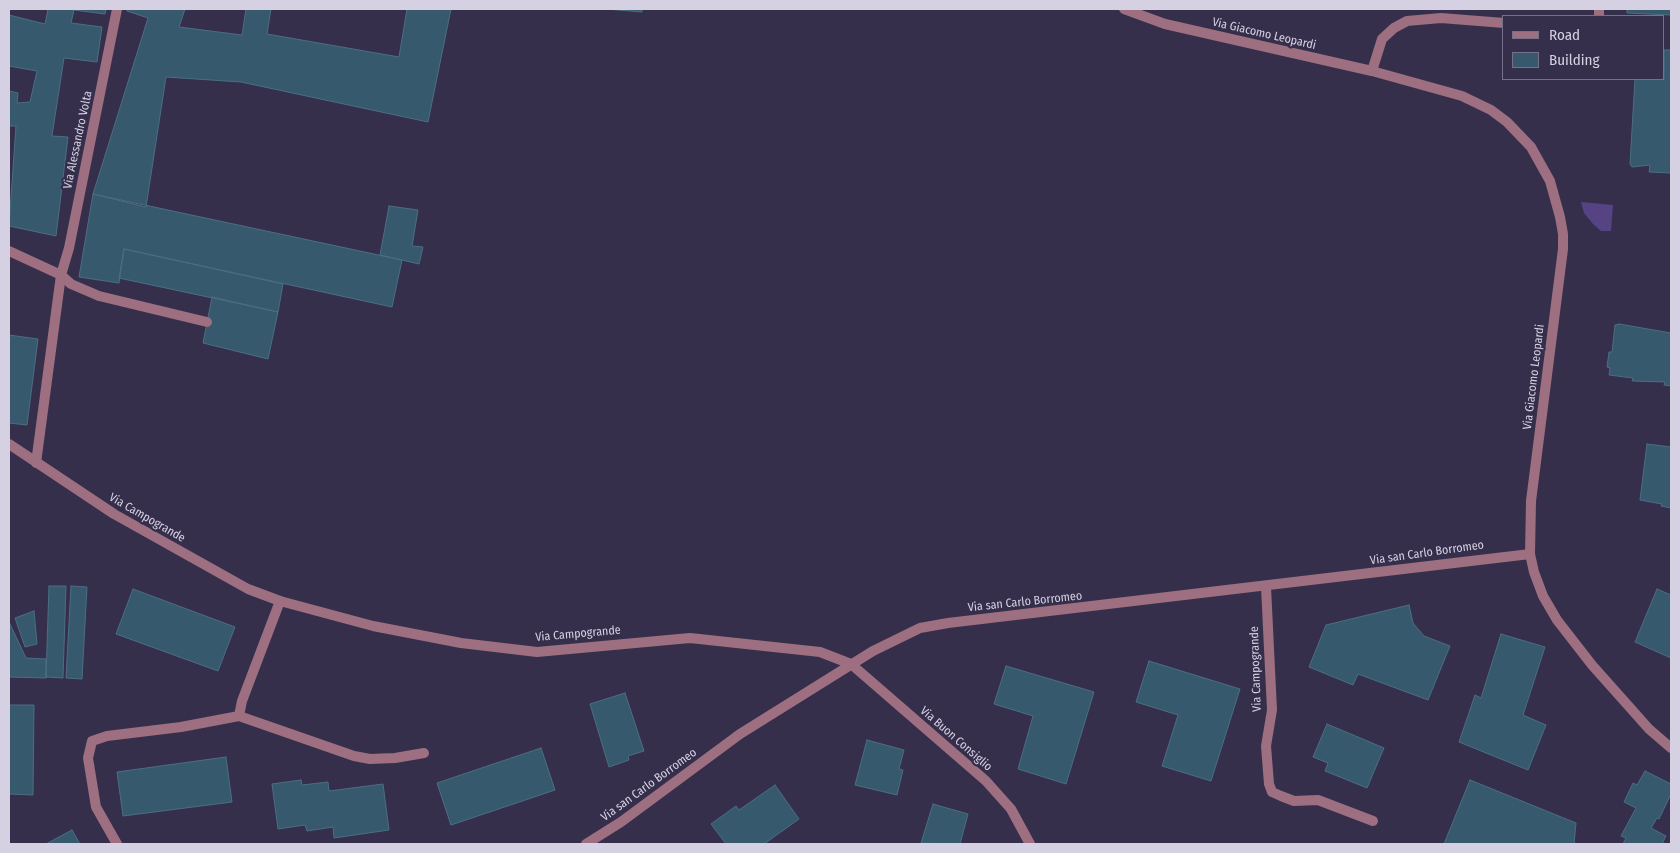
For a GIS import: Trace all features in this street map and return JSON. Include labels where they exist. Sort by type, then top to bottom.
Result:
[{"type":"street","name":"Via Alessandro Volta","points":[[36,463],[61,275],[69,248],[117,9]]},
{"type":"street","name":"Via Giacomo Leopardi","points":[[1124,9],[1166,24],[1372,70],[1462,96],[1491,110],[1520,134],[1531,147],[1542,164],[1556,199],[1563,234],[1563,250],[1531,501],[1530,554],[1543,596],[1557,620],[1598,672],[1649,729],[1671,748]]},
{"type":"street","points":[[1372,70],[1382,39],[1394,28],[1407,21],[1441,18],[1502,23]]},
{"type":"street","points":[[9,251],[61,275],[70,284],[99,296],[207,322]]},
{"type":"street","name":"Via Campogrande","points":[[9,444],[123,519],[248,589],[280,601],[373,626],[500,648],[537,652],[690,638],[820,652],[851,664]]},
{"type":"street","name":"Via san Carlo Borromeo","points":[[586,844],[620,822],[740,734],[851,664],[920,628],[948,623],[1266,587],[1530,554]]},
{"type":"street","name":"Via Campogrande","points":[[1266,587],[1272,710],[1266,746],[1269,784],[1272,792],[1294,800],[1318,800],[1373,822]]},
{"type":"street","points":[[240,716],[242,702],[280,601]]},
{"type":"street","name":"Via Buon Consiglio","points":[[851,664],[986,780],[1012,809],[1030,844]]},
{"type":"street","points":[[118,844],[104,824],[93,799],[88,758],[92,741],[107,736],[181,727],[240,716],[338,752],[370,760],[395,758],[424,752]]},
{"type":"shaded area","points":[[1581,202],[1613,205],[1611,231],[1601,231],[1593,224],[1584,213]]},
{"type":"building","points":[[48,9],[106,9],[105,14],[74,10],[71,23],[102,27],[97,62],[64,58],[52,136],[68,137],[56,236],[9,226],[16,126],[9,126],[9,91],[18,93],[17,103],[30,102],[37,71],[9,66],[9,15],[45,24]]},
{"type":"building","points":[[127,9],[185,9],[179,27],[242,35],[246,9],[271,9],[267,34],[399,57],[407,9],[451,9],[428,122],[241,82],[166,77],[146,207],[93,194],[148,18],[127,11]]},
{"type":"building","points":[[606,9],[642,9],[642,12]]},
{"type":"building","points":[[1627,9],[1671,9],[1671,15],[1627,13]]},
{"type":"building","points":[[1665,50],[1671,50],[1671,173],[1649,172],[1650,165],[1632,167],[1630,164],[1635,80],[1665,80]]},
{"type":"building","points":[[93,194],[402,260],[392,307],[124,249],[119,283],[79,277]]},
{"type":"building","points":[[389,206],[418,210],[412,246],[423,247],[419,264],[380,255]]},
{"type":"building","points":[[124,249],[283,284],[278,312],[119,278]]},
{"type":"building","points":[[212,297],[278,312],[268,359],[203,343]]},
{"type":"building","points":[[1619,324],[1671,333],[1671,386],[1664,385],[1665,382],[1632,381],[1633,378],[1609,375],[1610,368],[1607,367],[1609,352],[1612,352],[1615,325]]},
{"type":"building","points":[[9,335],[38,339],[27,425],[9,423]]},
{"type":"building","points":[[1647,444],[1671,447],[1671,508],[1661,506],[1662,504],[1640,500]]},
{"type":"building","points":[[49,586],[66,586],[63,678],[46,677]]},
{"type":"building","points":[[71,586],[87,587],[82,679],[66,678]]},
{"type":"building","points":[[133,589],[235,627],[218,671],[116,634]]},
{"type":"building","points":[[1657,589],[1671,595],[1671,658],[1635,642]]},
{"type":"building","points":[[1409,605],[1413,623],[1424,636],[1450,646],[1428,700],[1358,674],[1353,685],[1309,667],[1326,625]]},
{"type":"building","points":[[34,611],[37,644],[25,647],[15,618]]},
{"type":"building","points":[[9,622],[26,658],[46,659],[46,678],[9,677]]},
{"type":"building","points":[[1501,634],[1545,647],[1523,715],[1546,725],[1528,770],[1459,742],[1475,695],[1481,698]]},
{"type":"building","points":[[1149,661],[1240,689],[1211,781],[1162,766],[1178,715],[1136,702]]},
{"type":"building","points":[[1006,666],[1094,692],[1066,784],[1018,769],[1033,716],[994,704]]},
{"type":"building","points":[[625,693],[644,751],[628,756],[629,760],[609,767],[590,704]]},
{"type":"building","points":[[9,705],[34,705],[33,795],[9,794]]},
{"type":"building","points":[[1327,724],[1384,748],[1367,788],[1325,771],[1328,763],[1313,757]]},
{"type":"building","points":[[867,740],[904,750],[899,769],[903,770],[897,795],[855,785]]},
{"type":"building","points":[[541,748],[555,790],[451,825],[437,783]]},
{"type":"building","points":[[226,757],[232,802],[123,816],[117,772]]},
{"type":"building","points":[[1645,771],[1671,784],[1671,794],[1659,819],[1657,818],[1651,828],[1666,836],[1662,844],[1623,844],[1626,838],[1621,836],[1636,808],[1624,802],[1633,783],[1637,785]]},
{"type":"building","points":[[301,780],[302,785],[328,782],[329,791],[383,784],[389,830],[334,838],[333,827],[307,831],[305,825],[278,829],[272,784]]},
{"type":"building","points":[[1470,780],[1576,823],[1574,844],[1444,844]]},
{"type":"building","points":[[775,785],[799,819],[764,844],[726,844],[711,824],[736,806],[739,810]]},
{"type":"building","points":[[933,804],[968,814],[960,844],[921,843]]},
{"type":"building","points":[[72,830],[80,844],[46,844],[57,838]]}]
